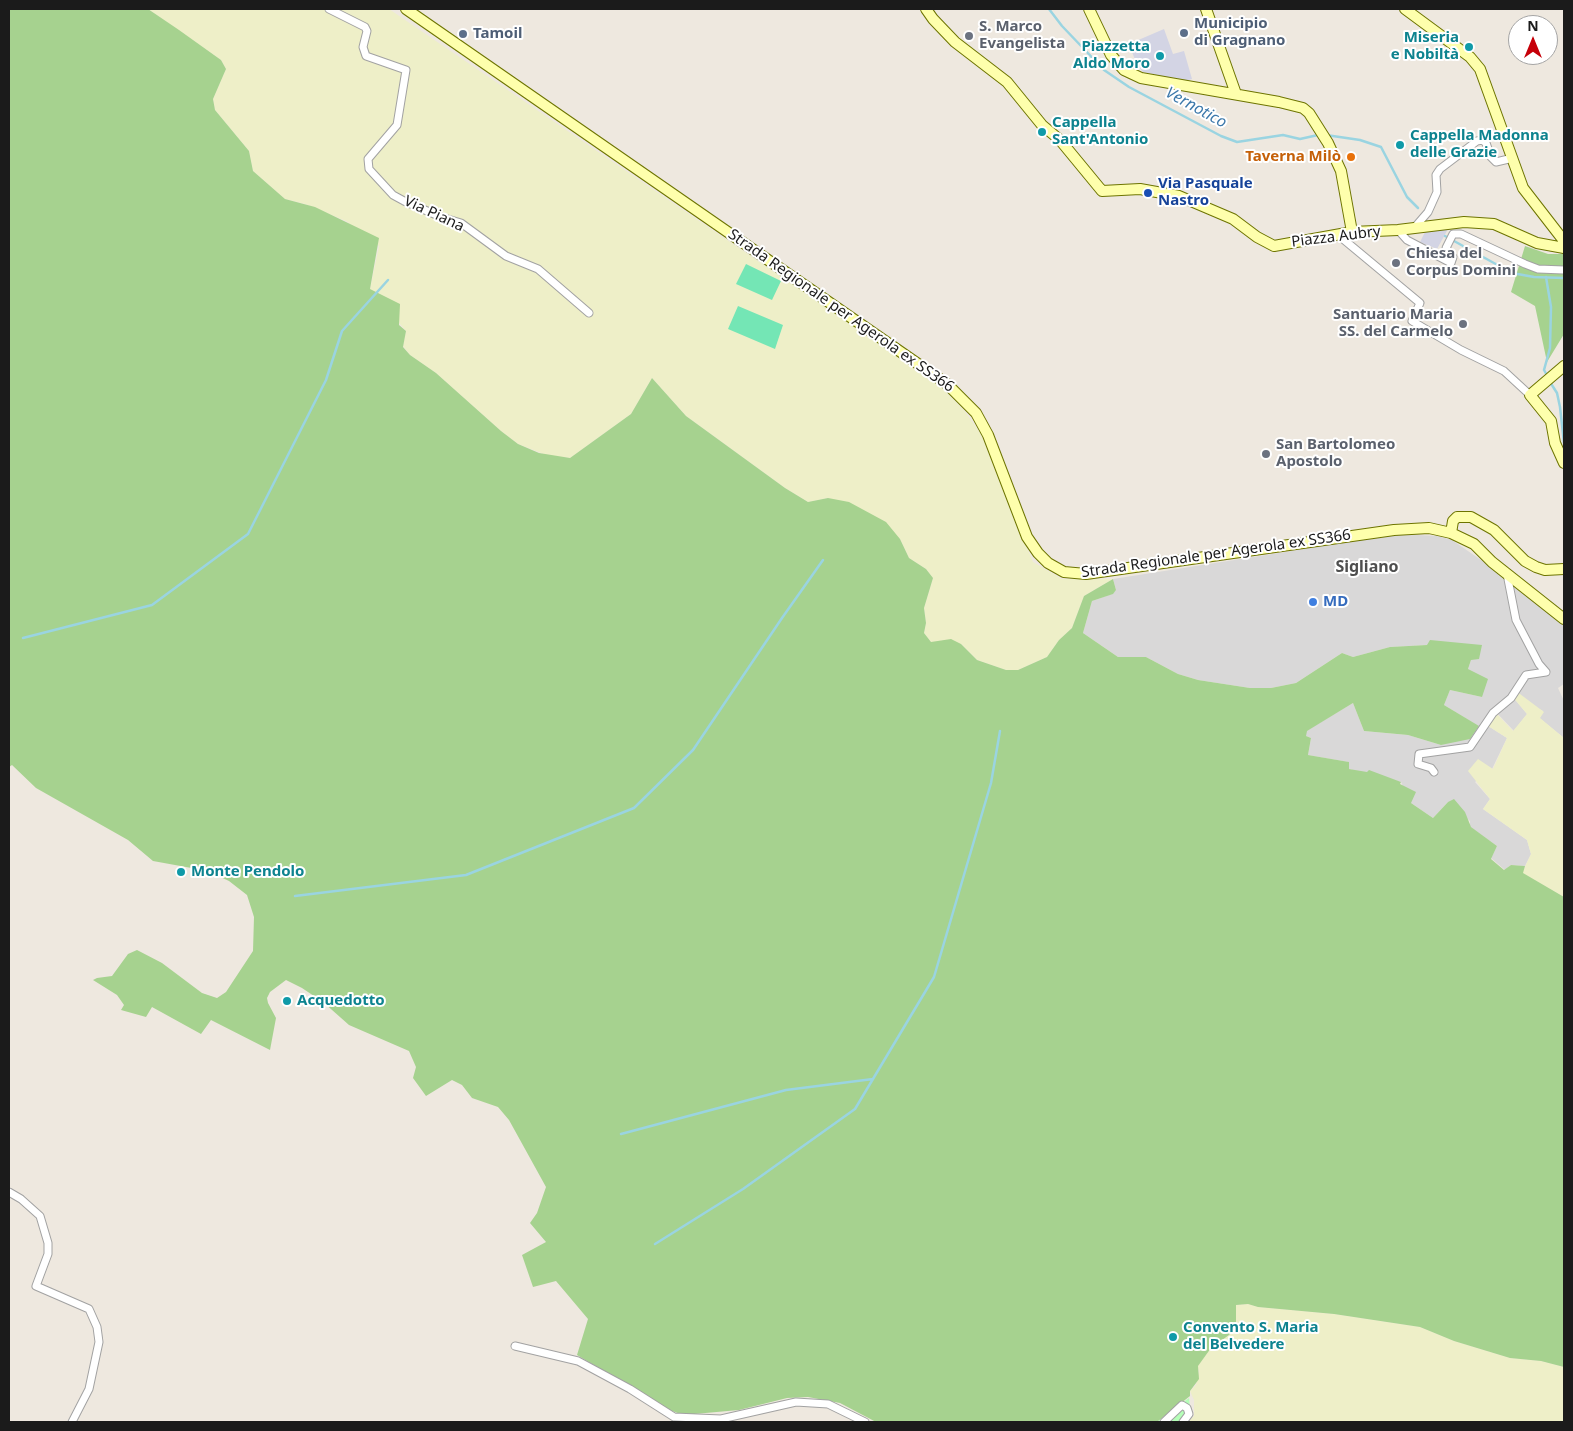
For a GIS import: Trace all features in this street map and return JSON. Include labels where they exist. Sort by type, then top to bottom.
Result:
[{"type":"street","name":"Via Piana","points":[[329,9],[365,26],[368,32],[363,47],[366,56],[403,68],[407,74],[397,125],[368,159],[369,169],[393,195],[441,217],[460,223],[506,256],[538,269],[589,313]]},
{"type":"street","name":"Strada Regionale per Agerola ex SS366","points":[[406,9],[947,384],[976,413],[988,435],[1027,537],[1038,554],[1048,564],[1064,572],[1086,574],[1394,530],[1428,528],[1451,533],[1474,544],[1507,574],[1564,619]]},
{"type":"street","points":[[1089,9],[1111,55],[1124,70],[1141,78],[1236,94],[1303,108],[1318,125],[1341,171],[1352,232]]},
{"type":"street","points":[[1206,9],[1236,94]]},
{"type":"street","points":[[1405,9],[1470,57],[1480,68],[1527,195],[1564,241]]},
{"type":"street","name":"Piazza Aubry","points":[[929,13],[956,42],[1007,82],[1042,125],[1060,140],[1102,191],[1140,189],[1179,196],[1233,220],[1257,237],[1274,246],[1352,232],[1398,230],[1464,222],[1494,224],[1544,244],[1564,248]]},
{"type":"street","points":[[1415,227],[1428,212],[1437,192],[1436,175],[1440,169],[1477,141],[1482,140],[1486,143],[1491,157],[1496,162],[1513,158]]},
{"type":"street","points":[[1544,244],[1551,238],[1553,233],[1552,227]]},
{"type":"street","points":[[1398,230],[1407,240],[1451,263],[1453,257],[1446,248],[1453,234],[1461,234],[1509,258],[1538,269],[1564,270]]},
{"type":"street","points":[[1337,234],[1420,303],[1412,321],[1461,350],[1504,371],[1530,395],[1551,421],[1554,427],[1555,443],[1564,463]]},
{"type":"street","points":[[1530,395],[1564,367]]},
{"type":"street","points":[[1451,533],[1453,522],[1457,517],[1471,517],[1494,530],[1525,561],[1544,570],[1564,569]]},
{"type":"street","points":[[1434,772],[1431,768],[1418,764],[1419,754],[1470,747],[1498,707],[1512,698],[1526,675],[1546,672],[1539,664],[1516,620],[1507,574]]},
{"type":"street","points":[[9,1192],[21,1199],[40,1216],[48,1243],[48,1254],[36,1286],[89,1309],[97,1327],[99,1342],[89,1389],[72,1422]]},
{"type":"street","points":[[515,1346],[578,1361],[630,1389],[674,1418],[721,1419],[796,1402],[828,1404],[865,1422]]},
{"type":"street","points":[[1164,1422],[1182,1405],[1187,1408],[1189,1414],[1184,1422]]},
{"type":"shaded area","name":"Piazzetta Aldo Moro","points":[[1164,29],[1173,54],[1184,51],[1192,79],[1185,81],[1143,72],[1137,65],[1129,44]]},
{"type":"shaded area","points":[[1448,229],[1437,249],[1420,242],[1425,232]]},
{"type":"shaded area","points":[[1400,534],[1437,536],[1452,540],[1510,580],[1564,623],[1564,684],[1558,688],[1564,701],[1564,738],[1539,718],[1543,711],[1512,696],[1527,714],[1514,731],[1494,710],[1485,724],[1507,738],[1492,769],[1475,782],[1490,799],[1483,809],[1527,840],[1531,854],[1525,866],[1511,865],[1505,870],[1491,858],[1497,846],[1470,827],[1470,821],[1448,802],[1433,818],[1411,803],[1401,782],[1349,769],[1348,762],[1308,755],[1311,738],[1306,736],[1306,731],[1353,703],[1364,731],[1408,735],[1441,745],[1478,726],[1444,705],[1450,690],[1482,697],[1468,669],[1471,660],[1427,645],[1390,647],[1353,657],[1342,653],[1296,683],[1271,688],[1250,688],[1198,680],[1178,674],[1146,657],[1118,657],[1083,633],[1092,601],[1112,594],[1116,590],[1113,579]]},
{"type":"green space","points":[[9,9],[148,9],[179,30],[221,60],[226,69],[213,99],[215,110],[249,151],[253,171],[285,199],[315,207],[379,238],[370,289],[400,304],[399,325],[406,331],[403,347],[410,355],[436,373],[501,431],[518,444],[539,453],[570,458],[631,414],[652,378],[686,416],[785,488],[808,502],[828,498],[849,502],[886,522],[900,539],[909,558],[926,569],[933,578],[924,608],[926,623],[924,633],[931,642],[951,639],[961,644],[977,660],[1006,670],[1018,670],[1047,657],[1059,640],[1072,628],[1084,596],[1113,579],[1116,590],[1113,594],[1092,601],[1083,633],[1118,657],[1146,657],[1178,674],[1198,680],[1250,688],[1271,688],[1296,683],[1342,653],[1353,657],[1390,647],[1427,645],[1430,640],[1482,645],[1479,659],[1471,660],[1468,669],[1488,679],[1482,697],[1450,690],[1444,705],[1479,726],[1470,739],[1441,745],[1408,735],[1364,731],[1353,703],[1307,731],[1306,736],[1311,738],[1308,755],[1349,762],[1349,769],[1367,772],[1369,770],[1401,782],[1400,784],[1416,792],[1411,803],[1433,818],[1448,802],[1454,799],[1465,812],[1471,827],[1497,846],[1491,859],[1504,870],[1511,865],[1525,866],[1523,873],[1564,897],[1564,1367],[1541,1361],[1510,1358],[1454,1341],[1420,1327],[1334,1314],[1258,1307],[1248,1304],[1236,1305],[1236,1327],[1229,1335],[1211,1348],[1198,1366],[1199,1379],[1190,1391],[1190,1396],[1157,1422],[876,1422],[840,1403],[808,1397],[787,1398],[739,1410],[683,1415],[667,1409],[577,1355],[588,1319],[556,1281],[533,1287],[522,1255],[546,1242],[530,1223],[537,1213],[546,1187],[509,1120],[498,1107],[472,1098],[462,1085],[452,1080],[426,1096],[413,1078],[416,1067],[409,1051],[349,1025],[323,1002],[286,980],[270,992],[267,998],[276,1018],[270,1050],[211,1020],[201,1034],[152,1007],[146,1017],[121,1010],[124,1005],[117,995],[93,980],[112,976],[128,954],[137,950],[162,963],[202,993],[217,998],[226,992],[253,951],[254,917],[247,895],[229,881],[208,871],[153,861],[128,840],[36,788],[12,765],[9,767]]},
{"type":"green space","points":[[148,9],[389,9],[796,287],[891,347],[891,352],[938,384],[963,409],[981,434],[1033,562],[1062,579],[1113,579],[1084,596],[1072,628],[1059,640],[1047,657],[1018,670],[1006,670],[977,660],[961,644],[931,642],[924,633],[926,623],[924,608],[933,578],[926,569],[909,558],[900,539],[828,498],[808,502],[785,488],[686,416],[652,378],[631,414],[570,458],[549,456],[518,444],[436,373],[410,355],[403,346],[406,331],[370,289],[379,246],[346,221],[305,204],[285,199],[253,171],[249,151],[215,110],[213,99],[226,69],[221,60]]},
{"type":"green space","points":[[1525,246],[1548,254],[1564,254],[1564,334],[1547,362],[1535,306],[1511,292]]},
{"type":"green space","points":[[746,264],[781,281],[772,300],[736,284]]},
{"type":"green space","points":[[738,306],[783,325],[775,349],[728,329]]},
{"type":"green space","points":[[1516,691],[1544,712],[1540,718],[1564,738],[1564,897],[1522,873],[1531,854],[1527,840],[1483,809],[1490,799],[1468,771],[1478,759],[1493,769],[1507,738],[1485,724],[1493,710],[1513,731],[1527,714],[1512,696]]},
{"type":"green space","points":[[1248,1304],[1258,1307],[1334,1314],[1420,1327],[1454,1341],[1510,1358],[1541,1361],[1564,1367],[1564,1422],[1188,1422],[1194,1416],[1194,1400],[1190,1391],[1196,1385],[1199,1371],[1197,1366],[1211,1348],[1229,1335],[1236,1305]]},
{"type":"green space","points":[[1189,1398],[1191,1417],[1187,1422],[1157,1422]]},
{"type":"waterway","name":"Vernotico","points":[[1049,9],[1062,26],[1104,70],[1129,87],[1221,136],[1237,142],[1283,135],[1300,139],[1318,135]]},
{"type":"waterway","name":"Vernotico","points":[[1326,135],[1360,140],[1381,147],[1407,197],[1418,208]]},
{"type":"waterway","name":"Vernotico","points":[[1445,236],[1512,273],[1534,277],[1564,278]]},
{"type":"waterway","points":[[1546,277],[1551,307],[1550,348],[1544,370],[1548,377]]},
{"type":"waterway","points":[[23,638],[152,605],[248,534],[326,380],[342,331],[388,280]]},
{"type":"waterway","points":[[1550,382],[1557,393],[1564,443]]},
{"type":"waterway","points":[[295,896],[466,875],[634,808],[693,750],[823,560]]},
{"type":"waterway","points":[[655,1244],[743,1189],[855,1109],[934,977],[991,783],[1000,731]]},
{"type":"waterway","points":[[621,1134],[786,1090],[873,1079]]},
{"type":"place","name":"Municipio di Gragnano","points":[[1184,33]]},
{"type":"place","name":"Tamoil","points":[[463,34]]},
{"type":"place","name":"S. Marco Evangelista","points":[[969,36]]},
{"type":"place","name":"Miseria e Nobiltà","points":[[1469,47]]},
{"type":"place","name":"Piazzetta Aldo Moro","points":[[1160,56]]},
{"type":"place","name":"Cappella Sant'Antonio","points":[[1042,132]]},
{"type":"place","name":"Cappella Madonna delle Grazie","points":[[1400,145]]},
{"type":"place","name":"Taverna Milò","points":[[1351,157]]},
{"type":"place","name":"Via Pasquale Nastro","points":[[1148,193]]},
{"type":"place","name":"Chiesa del Corpus Domini","points":[[1396,263]]},
{"type":"place","name":"Santuario Maria SS. del Carmelo","points":[[1463,324]]},
{"type":"place","name":"San Bartolomeo Apostolo","points":[[1266,454]]},
{"type":"place","name":"MD","points":[[1313,602]]},
{"type":"place","name":"Monte Pendolo","points":[[181,872]]},
{"type":"place","name":"Acquedotto","points":[[287,1001]]},
{"type":"place","name":"Convento S. Maria del Belvedere","points":[[1173,1337]]},
{"type":"district","name":"Sigliano","points":[[1367,567]]}]
